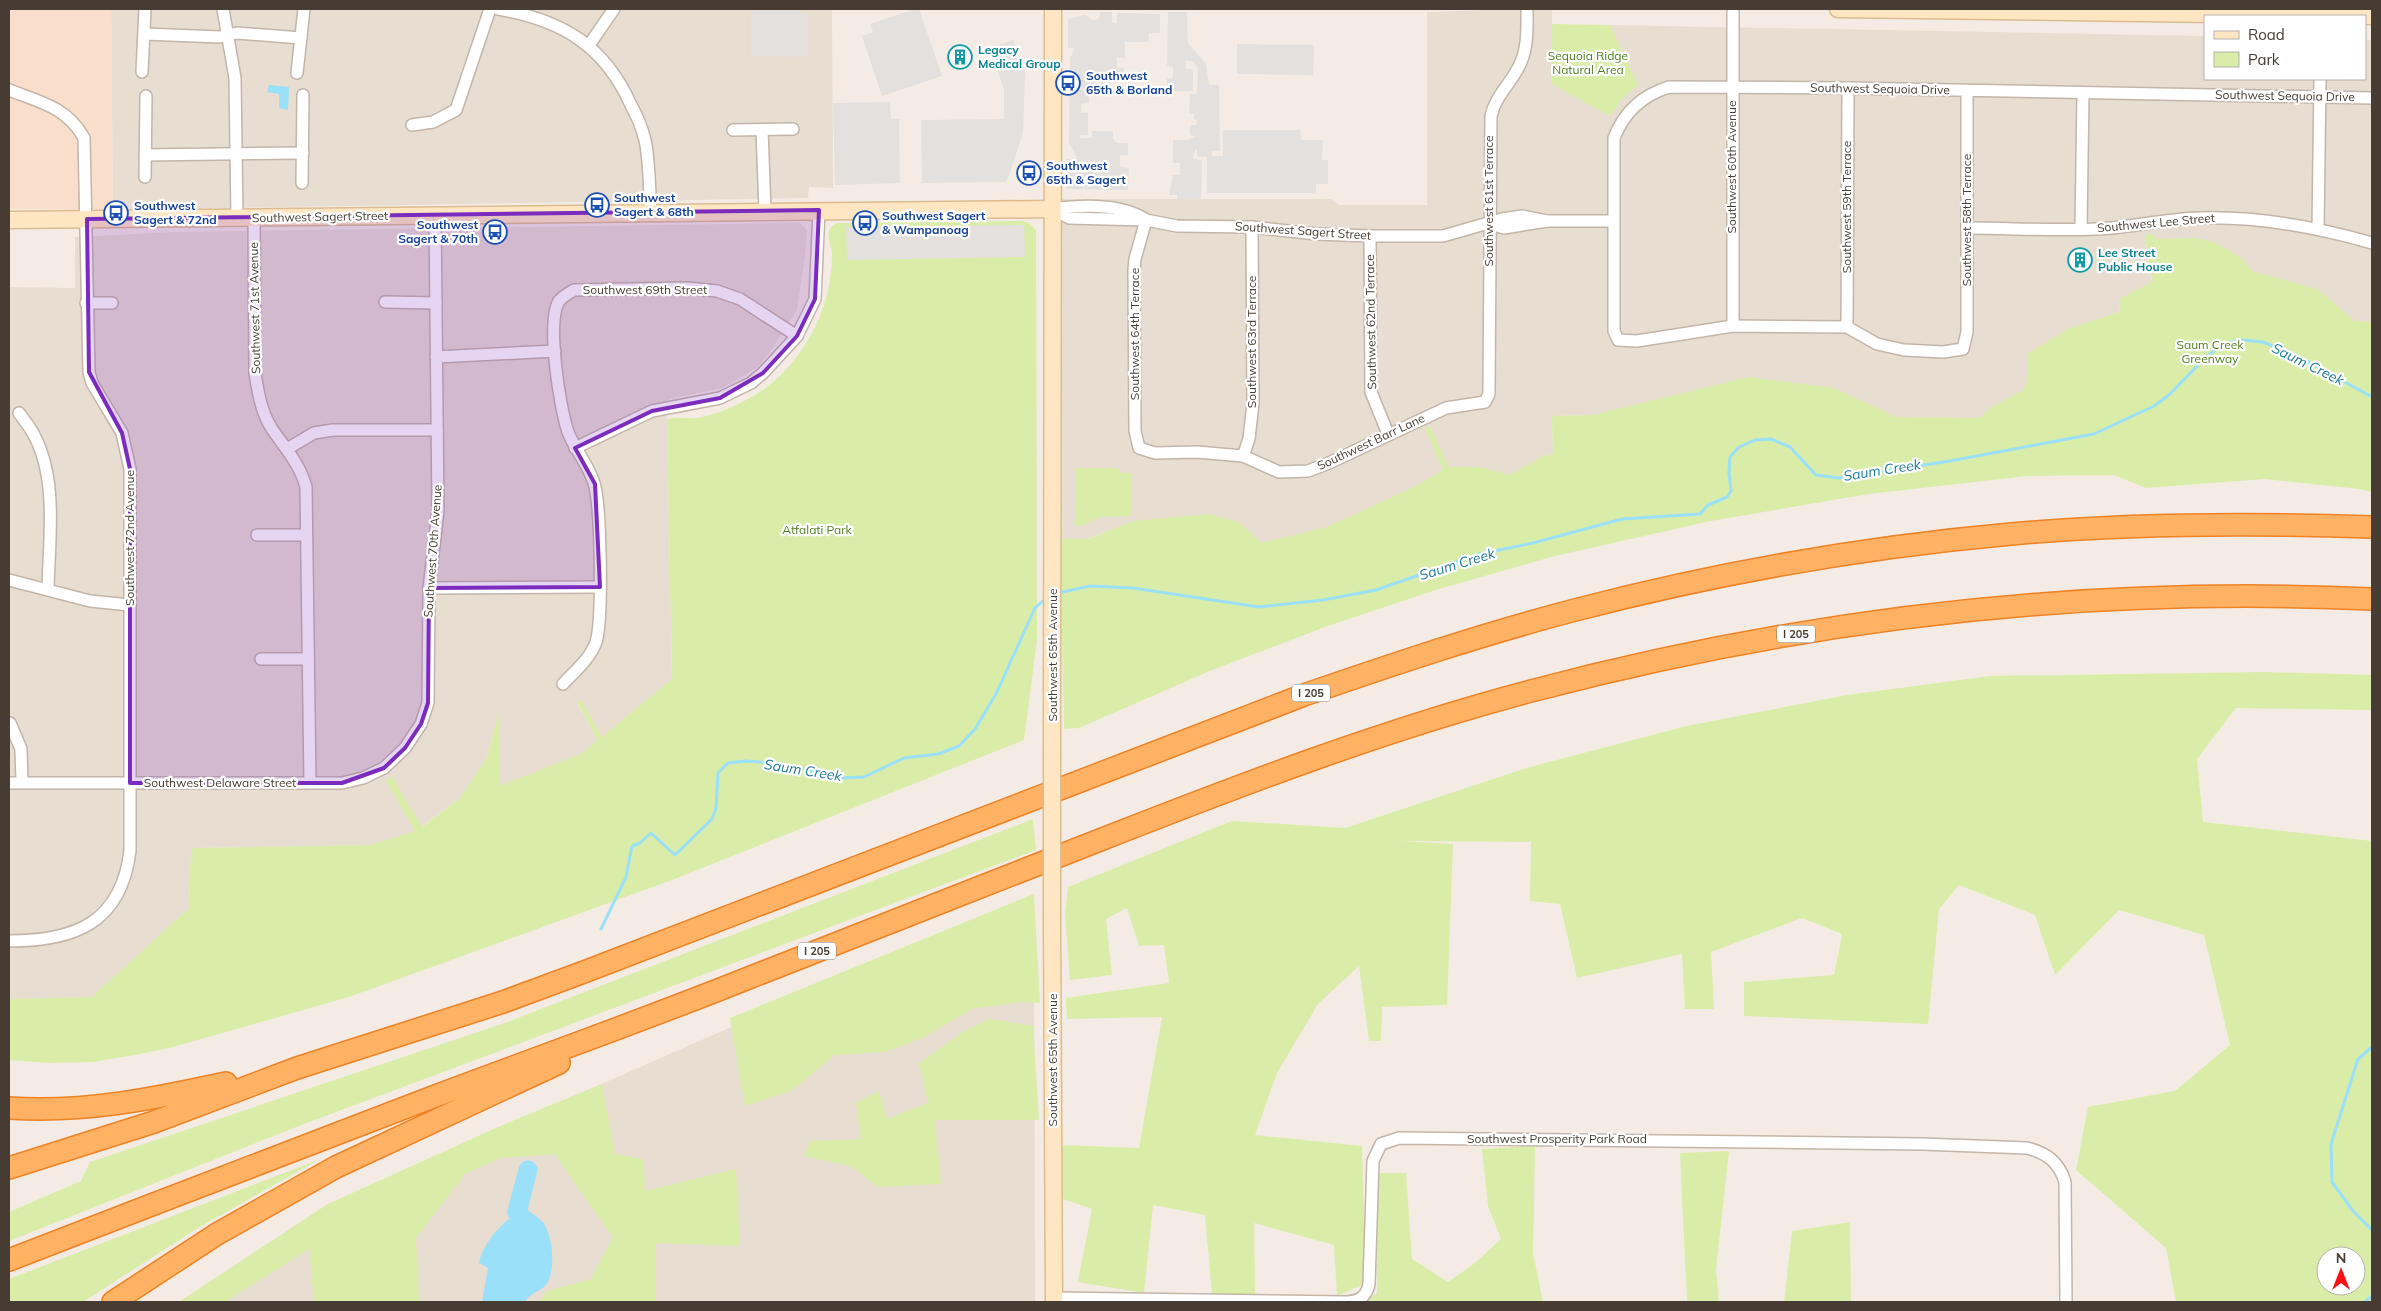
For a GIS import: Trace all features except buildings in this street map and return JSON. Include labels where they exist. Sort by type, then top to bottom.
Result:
[{"type":"highway","name":"I 205","points":[[297,1068],[503,1002],[593,969],[1304,695],[1412,658],[1576,610],[1661,590],[1800,562],[1890,548],[2011,534],[2198,525],[2372,527]]},
{"type":"highway","name":"I 205","points":[[697,999],[1247,783],[1470,708],[1534,690],[1643,664],[1703,651],[1846,626],[2022,605],[2147,598],[2244,596],[2372,600]]},
{"type":"highway","points":[[9,1260],[697,999]]},
{"type":"highway","points":[[113,1302],[218,1234],[336,1167],[697,999]]},
{"type":"highway","points":[[9,1108],[72,1109],[110,1106],[149,1100],[297,1068]]},
{"type":"highway","points":[[9,1168],[154,1122],[297,1068]]},
{"type":"main road","name":"Southwest 65th Avenue","points":[[1053,9],[1052,920],[1054,1300]]},
{"type":"main road","points":[[1838,9],[2066,10],[2278,15]]},
{"type":"main road","name":"Southwest Sagert Street","points":[[9,220],[819,210],[1052,210]]},
{"type":"street","points":[[142,72],[145,9]]},
{"type":"street","points":[[223,9],[235,78],[237,218]]},
{"type":"street","points":[[297,73],[304,9]]},
{"type":"street","points":[[412,125],[433,122],[456,110],[490,9]]},
{"type":"street","points":[[498,9],[520,12],[551,23],[589,45],[606,63],[622,85],[640,122],[648,161],[650,213]]},
{"type":"street","points":[[589,45],[614,9]]},
{"type":"street","name":"Southwest 61st Terrace","points":[[1485,402],[1489,394],[1491,116],[1498,96],[1521,63],[1526,40],[1527,9]]},
{"type":"street","name":"Southwest 60th Avenue","points":[[1733,9],[1731,86],[1733,326]]},
{"type":"street","points":[[144,34],[220,37],[237,33],[301,38]]},
{"type":"street","points":[[2318,229],[2320,80]]},
{"type":"street","name":"Southwest Sequoia Drive","points":[[1733,326],[1637,341],[1618,340],[1614,331],[1614,145],[1618,129],[1625,116],[1646,97],[1669,87],[1731,86],[2372,98]]},
{"type":"street","name":"Southwest 59th Terrace","points":[[1847,327],[1848,88]]},
{"type":"street","name":"Southwest 72nd Avenue","points":[[9,90],[54,107],[75,122],[84,138],[87,219],[86,303],[88,372],[92,384],[122,433],[130,469],[130,850],[128,866],[123,881],[109,906],[89,924],[61,937],[36,941],[9,941]]},
{"type":"street","name":"Southwest 58th Terrace","points":[[1847,327],[1878,344],[1904,350],[1943,352],[1963,349],[1967,332],[1967,90]]},
{"type":"street","points":[[2081,228],[2083,93]]},
{"type":"street","points":[[302,183],[303,95]]},
{"type":"street","points":[[145,177],[146,96]]},
{"type":"street","points":[[734,130],[793,129]]},
{"type":"street","points":[[762,130],[766,211]]},
{"type":"street","points":[[146,155],[302,153]]},
{"type":"street","points":[[575,448],[652,411],[720,398],[736,391],[763,373],[796,336],[816,299],[819,210]]},
{"type":"street","name":"Southwest Sagert Street","points":[[1052,210],[1069,218],[1146,220],[1177,226],[1252,227],[1316,234],[1370,236],[1443,236],[1489,224],[1504,228],[1547,222],[1613,221]]},
{"type":"street","name":"Southwest 70th Avenue","points":[[310,783],[342,782],[363,778],[384,768],[405,748],[421,724],[428,703],[429,588],[438,511],[435,215]]},
{"type":"street","name":"Southwest 71st Avenue","points":[[254,218],[255,373],[263,410],[271,428],[303,473],[306,487],[310,783]]},
{"type":"street","name":"Southwest Lee Street","points":[[1967,228],[2112,228],[2168,220],[2224,218],[2277,222],[2318,229],[2372,243]]},
{"type":"street","name":"Southwest 64th Terrace","points":[[1139,448],[1135,432],[1134,270],[1135,259],[1146,220]]},
{"type":"street","name":"Southwest 63rd Terrace","points":[[1243,456],[1249,439],[1253,403],[1252,227]]},
{"type":"street","name":"Southwest 62nd Terrace","points":[[1370,236],[1371,392],[1388,434]]},
{"type":"street","name":"Southwest 69th Street","points":[[564,684],[590,655],[596,642],[600,619],[600,587],[595,484],[586,464],[575,448],[559,398],[555,351],[556,312],[559,302],[574,290],[687,288],[717,291],[740,299],[796,336]]},
{"type":"street","points":[[385,302],[436,303]]},
{"type":"street","points":[[86,303],[112,303]]},
{"type":"street","points":[[1733,326],[1847,327]]},
{"type":"street","points":[[436,357],[555,351]]},
{"type":"street","name":"Southwest Barr Lane","points":[[1139,448],[1155,453],[1197,452],[1243,456],[1279,472],[1308,471],[1446,408],[1485,402]]},
{"type":"street","points":[[19,413],[34,435],[46,467],[50,510],[48,590]]},
{"type":"street","points":[[287,449],[314,433],[333,430],[437,430]]},
{"type":"street","points":[[257,535],[306,535]]},
{"type":"street","points":[[9,580],[101,603],[130,605]]},
{"type":"street","points":[[429,588],[600,587]]},
{"type":"street","points":[[261,659],[308,659]]},
{"type":"street","points":[[10,723],[21,749],[22,782]]},
{"type":"street","name":"Southwest Delaware Street","points":[[9,782],[310,783]]},
{"type":"street","name":"Southwest Prosperity Park Road","points":[[1054,1300],[1343,1302],[1359,1300],[1367,1293],[1369,1284],[1373,1161],[1380,1144],[1386,1140],[1399,1138],[1922,1144],[2028,1148],[2041,1152],[2051,1158],[2060,1169],[2065,1182],[2066,1302]]},
{"type":"highlighted area","points":[[819,210],[815,299],[797,336],[763,373],[720,398],[652,411],[575,448],[595,484],[600,587],[429,588],[428,703],[421,724],[405,748],[384,768],[342,783],[130,783],[130,469],[122,433],[89,372],[87,219]]},
{"type":"shaded area","points":[[9,9],[111,9],[113,210],[9,209]]},
{"type":"shaded area","points":[[111,9],[832,9],[833,188],[809,187],[808,198],[113,210]]},
{"type":"shaded area","points":[[751,9],[801,9],[801,14],[808,14],[808,57],[751,56]]},
{"type":"shaded area","points":[[919,9],[942,76],[882,96],[862,36],[873,32],[870,24]]},
{"type":"shaded area","points":[[1552,9],[1552,84],[1610,116],[1622,99],[1638,85],[1610,25],[2204,36],[2204,80],[2366,80],[2366,40],[2372,40],[2372,322],[2355,321],[2317,289],[2252,271],[2240,257],[2196,238],[2155,239],[2145,236],[2152,282],[2119,299],[2120,312],[2070,328],[2022,391],[1992,407],[1979,418],[1897,417],[1834,388],[1593,415],[1552,416],[1553,454],[1543,456],[1510,475],[1480,467],[1449,467],[1430,426],[1425,428],[1443,470],[1418,485],[1327,527],[1262,543],[1238,522],[1185,516],[1133,521],[1087,539],[1060,539],[1061,199],[1331,199],[1339,205],[1427,205],[1427,12]]},
{"type":"shaded area","points":[[1100,12],[1112,12],[1112,23],[1117,23],[1117,13],[1160,14],[1160,33],[1149,33],[1148,42],[1125,42],[1125,58],[1117,58],[1117,68],[1124,68],[1124,80],[1110,80],[1109,89],[1081,89],[1081,82],[1079,82],[1079,90],[1089,90],[1089,103],[1081,104],[1081,113],[1088,113],[1088,135],[1080,135],[1080,138],[1092,138],[1092,131],[1113,131],[1113,139],[1117,143],[1128,143],[1128,155],[1120,155],[1120,167],[1129,168],[1128,190],[1067,189],[1067,159],[1076,159],[1077,157],[1069,143],[1070,58],[1075,48],[1068,48],[1068,19],[1085,15],[1093,20],[1097,20],[1100,17]]},
{"type":"shaded area","points":[[1168,12],[1187,12],[1188,43],[1206,64],[1209,85],[1219,85],[1220,151],[1212,151],[1212,156],[1223,156],[1223,130],[1300,130],[1301,140],[1323,140],[1322,160],[1328,160],[1328,184],[1316,184],[1316,193],[1207,193],[1207,157],[1197,157],[1197,150],[1195,149],[1193,158],[1202,161],[1201,199],[1177,199],[1177,195],[1169,195],[1173,175],[1180,175],[1180,163],[1173,163],[1173,140],[1189,140],[1195,136],[1190,135],[1190,125],[1196,125],[1197,120],[1194,119],[1194,114],[1189,114],[1190,94],[1197,94],[1198,68],[1193,61],[1186,61],[1186,69],[1193,69],[1193,91],[1167,91],[1167,78],[1173,78],[1173,67],[1167,66]]},
{"type":"shaded area","points":[[1013,40],[1025,73],[1023,133],[1009,176],[1005,182],[922,183],[921,120],[1004,119],[1004,89],[994,61],[997,54],[994,47]]},
{"type":"shaded area","points":[[1237,44],[1314,45],[1313,75],[1237,74]]},
{"type":"shaded area","points":[[890,102],[891,119],[899,119],[900,183],[835,185],[833,103]]},
{"type":"shaded area","points":[[800,223],[807,230],[797,310],[772,349],[758,367],[722,388],[669,399],[667,419],[672,679],[602,737],[581,700],[577,703],[598,740],[581,754],[499,786],[498,716],[486,759],[460,798],[421,827],[392,778],[386,781],[415,831],[371,845],[191,848],[189,908],[92,997],[9,999],[9,287],[75,288],[75,237],[172,232]]},
{"type":"shaded area","points":[[1024,225],[1025,257],[847,260],[846,227]]},
{"type":"shaded area","points":[[1034,894],[1035,1302],[179,1302],[328,1204]]},
{"type":"green space","name":"Sequoia Ridge Natural Area","points":[[1552,24],[1610,25],[1638,85],[1622,99],[1610,116],[1552,84]]},
{"type":"green space","name":"Atfalati Park","points":[[1023,221],[1029,223],[1036,230],[1037,640],[1024,740],[672,880],[349,997],[173,1047],[135,1055],[93,1062],[48,1063],[9,1060],[9,999],[92,997],[189,908],[191,848],[371,845],[415,831],[386,781],[392,777],[422,827],[460,798],[486,759],[499,713],[499,786],[581,754],[598,740],[577,702],[581,700],[602,737],[672,679],[667,419],[697,418],[727,409],[759,393],[785,371],[806,343],[822,312],[831,269],[832,254],[829,231],[837,223]]},
{"type":"green space","name":"Saum Creek Greenway","points":[[2154,234],[2155,239],[2196,238],[2216,243],[2240,257],[2252,271],[2317,289],[2355,321],[2372,322],[2372,492],[2265,479],[2146,488],[2114,475],[2028,476],[1869,494],[1711,521],[1555,556],[1439,589],[1325,627],[1212,670],[1079,728],[1064,729],[1060,539],[1088,539],[1133,521],[1209,514],[1238,522],[1262,543],[1327,527],[1418,485],[1443,470],[1425,428],[1430,426],[1449,467],[1480,467],[1510,475],[1543,456],[1553,454],[1552,416],[1593,415],[1749,377],[1834,388],[1897,417],[1979,418],[1992,407],[2022,391],[2027,382],[2027,354],[2070,328],[2120,312],[2119,299],[2152,282],[2145,235]]},
{"type":"green space","points":[[1075,468],[1116,468],[1122,473],[1132,473],[1132,516],[1100,517],[1084,525],[1075,526]]},
{"type":"green space","points":[[2264,672],[2372,675],[2372,710],[2236,708],[2197,759],[2203,822],[2372,841],[2372,1302],[2176,1302],[2166,1248],[2076,1170],[2088,1107],[2175,1091],[2230,1045],[2204,935],[2119,910],[2055,975],[2035,915],[1959,885],[1939,909],[1928,1024],[1744,1016],[1744,982],[1834,975],[1842,934],[1802,918],[1711,952],[1714,1009],[1685,1009],[1682,954],[1577,978],[1560,904],[1530,901],[1531,842],[1399,841],[1453,844],[1447,1005],[1382,1007],[1381,1041],[1369,1041],[1359,966],[1318,1004],[1277,1073],[1255,1135],[1362,1146],[1366,1283],[1337,1296],[1334,1245],[1254,1223],[1255,1294],[1212,1294],[1205,1215],[1153,1205],[1144,1293],[1078,1282],[1092,1209],[1060,1198],[1061,1145],[1139,1148],[1162,1017],[1067,1019],[1066,998],[1169,983],[1164,945],[1139,946],[1127,908],[1106,919],[1112,975],[1070,980],[1065,914],[1068,887],[1232,821],[1345,828],[1530,767],[1687,726],[1847,695],[1990,676]]},
{"type":"green space","points":[[1033,819],[1036,850],[304,1124],[9,1241],[9,1212],[81,1181],[90,1162],[502,1024]]},
{"type":"green space","points":[[1034,894],[1040,1003],[1021,1002],[972,1009],[923,1038],[885,1052],[835,1055],[791,1091],[745,1106],[730,1018]]},
{"type":"green space","points":[[990,1019],[1033,1026],[1039,1120],[935,1120],[941,1184],[878,1187],[851,1166],[804,1156],[810,1141],[861,1139],[856,1103],[879,1091],[887,1119],[928,1103],[919,1063],[966,1030]]},
{"type":"green space","points":[[602,1084],[615,1154],[643,1159],[646,1191],[736,1169],[740,1246],[656,1243],[655,1302],[538,1302],[547,1291],[591,1279],[613,1237],[554,1154],[501,1158],[465,1174],[416,1238],[419,1302],[314,1302],[309,1249],[225,1302],[179,1302],[328,1204],[498,1127]]},
{"type":"green space","points":[[1535,1146],[1533,1253],[1543,1302],[1363,1302],[1377,1293],[1377,1173],[1406,1173],[1412,1259],[1448,1282],[1475,1263],[1501,1239],[1488,1206],[1482,1149]]},
{"type":"green space","points":[[1729,1151],[1716,1270],[1719,1302],[1687,1302],[1680,1153]]},
{"type":"green space","points":[[320,1159],[198,1228],[83,1302],[9,1302],[9,1279]]},
{"type":"green space","points":[[1850,1222],[1851,1302],[1784,1302],[1792,1231]]},
{"type":"water","points":[[269,85],[289,87],[288,110],[279,108],[279,94],[267,92]]},
{"type":"water","points":[[525,1208],[544,1224],[550,1237],[552,1263],[549,1279],[544,1287],[525,1302],[482,1302],[488,1268],[479,1263],[481,1255],[496,1231]]},
{"type":"waterway","name":"Saum Creek","points":[[1063,592],[1090,586],[1133,588],[1259,607],[1323,600],[1376,590],[1479,554],[1533,543],[1622,519],[1700,514],[1708,505],[1727,497],[1731,491],[1730,457],[1739,447],[1755,440],[1771,439],[1790,447],[1816,475],[1839,478],[1950,461],[2094,434],[2154,406],[2169,395],[2207,356],[2225,343],[2242,340],[2263,342],[2301,358],[2372,397]]},
{"type":"waterway","name":"Saum Creek","points":[[601,929],[626,877],[632,846],[640,843],[651,833],[675,855],[712,819],[716,808],[718,773],[728,763],[745,761],[777,763],[841,778],[864,777],[904,758],[938,754],[959,746],[975,729],[996,694],[1035,608],[1044,600]]},
{"type":"waterway","points":[[2372,1047],[2358,1059],[2331,1144],[2332,1182],[2353,1211],[2372,1230]]},
{"type":"waterway","name":"Saum Creek","points":[[517,1212],[528,1170]]},
{"type":"waterway","points":[[2365,1302],[2372,1296]]},
{"type":"place","name":"Legacy Medical Group","points":[[960,57]]},
{"type":"place","name":"Southwest 65th & Borland","points":[[1068,83]]},
{"type":"place","name":"Southwest 65th & Sagert","points":[[1029,173]]},
{"type":"place","name":"Southwest Sagert & 68th","points":[[597,205]]},
{"type":"place","name":"Southwest Sagert & 72nd","points":[[116,213]]},
{"type":"place","name":"Southwest Sagert & Wampanoag","points":[[865,223]]},
{"type":"place","name":"Southwest Sagert & 70th","points":[[495,232]]},
{"type":"place","name":"Lee Street Public House","points":[[2080,260]]}]
